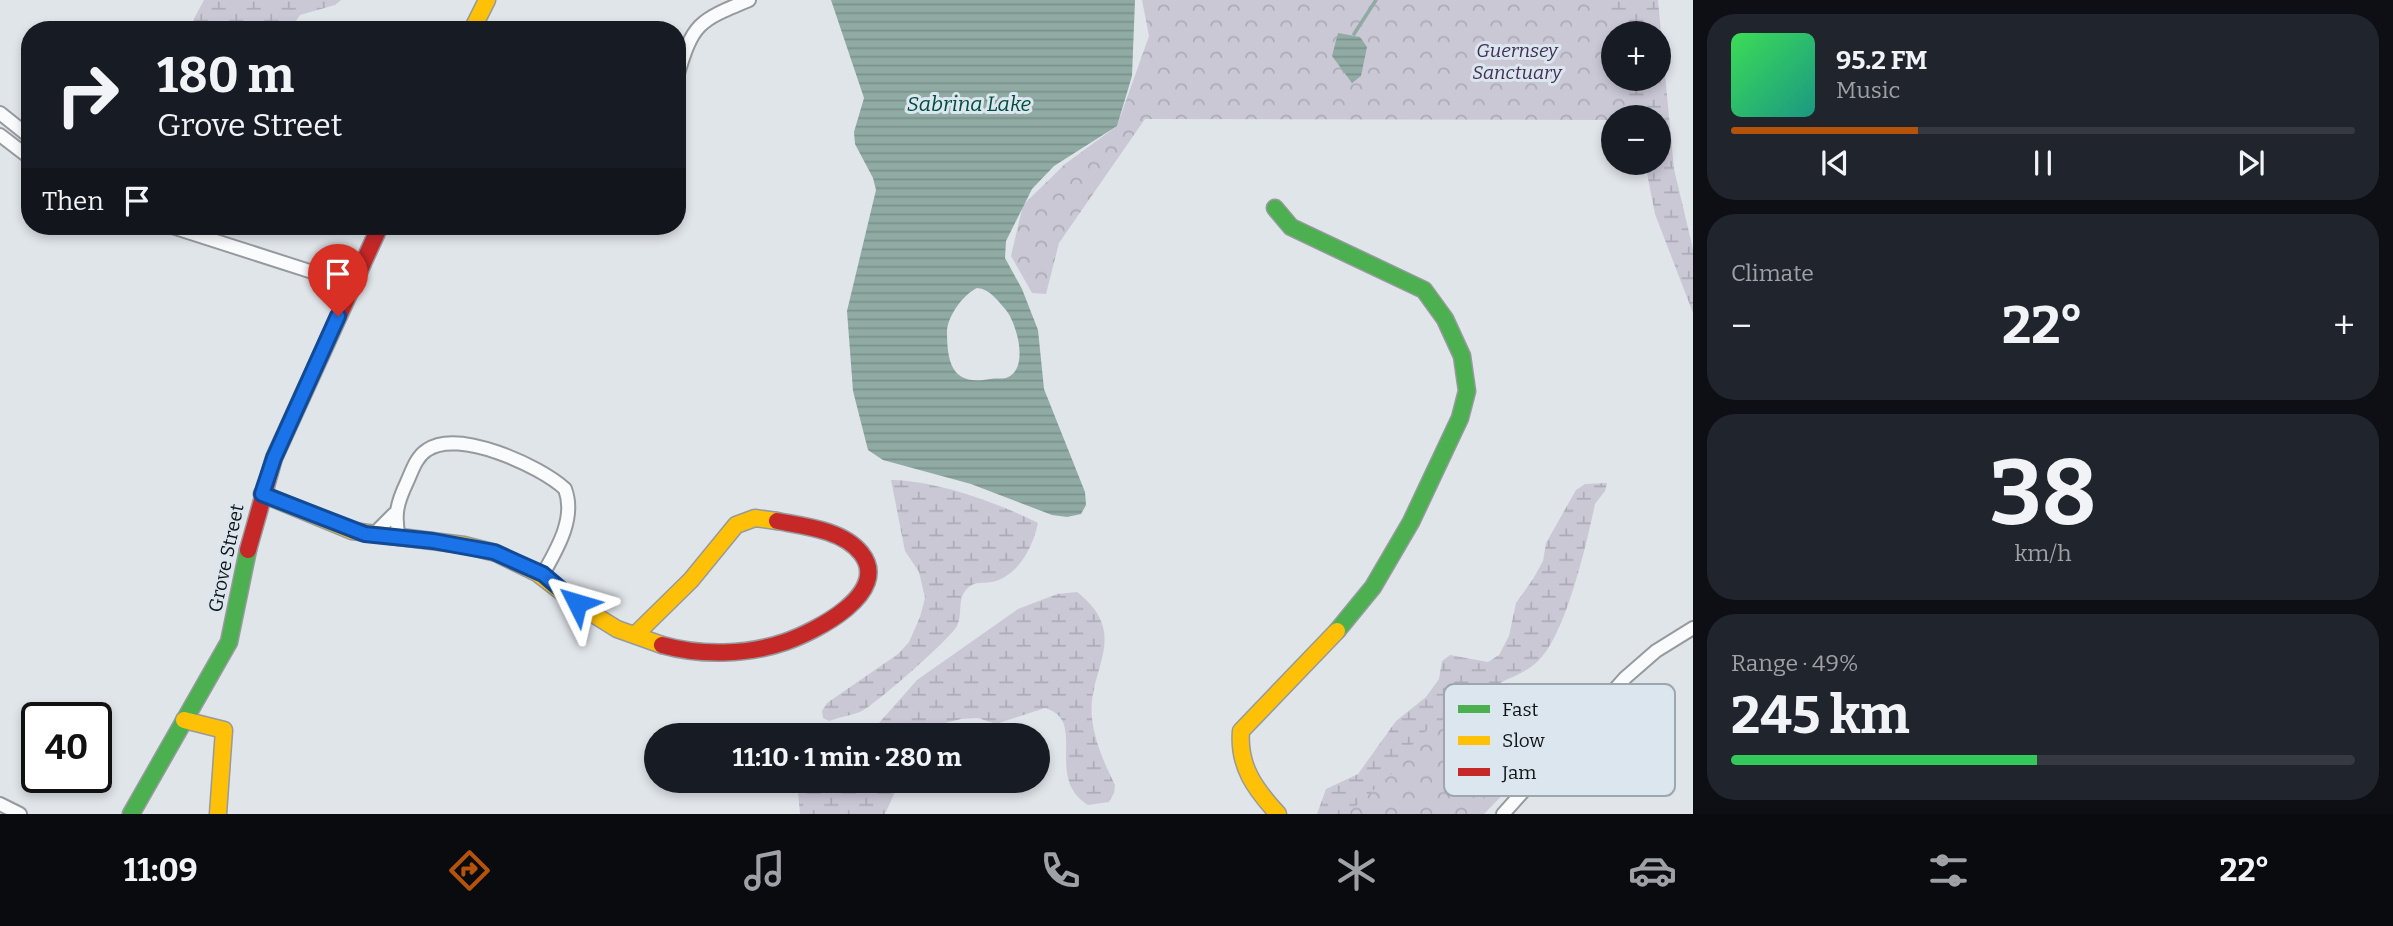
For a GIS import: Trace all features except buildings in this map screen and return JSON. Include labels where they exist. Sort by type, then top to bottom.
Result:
[{"type":"street","points":[[476,21],[487,0]]},
{"type":"street","points":[[686,52],[694,30],[707,18],[749,0]]},
{"type":"street","points":[[0,113],[21,130]]},
{"type":"street","points":[[0,135],[21,151]]},
{"type":"street","points":[[1275,208],[1291,227],[1423,290],[1445,319],[1462,356],[1467,390],[1460,418],[1411,523],[1373,587],[1344,624],[1241,731],[1238,747],[1244,769],[1256,790],[1278,814]]},
{"type":"street","points":[[197,235],[354,285]]},
{"type":"street","name":"Grove Street","points":[[131,814],[229,642],[262,494],[274,458],[376,235]]},
{"type":"street","points":[[373,535],[394,514],[419,458],[433,446],[443,443],[468,445],[515,461],[556,481],[565,489],[569,499],[569,512],[560,542],[543,574]]},
{"type":"street","points":[[262,494],[340,526],[373,535],[494,552],[543,574],[601,620],[635,635],[682,650],[715,653],[752,650],[792,642],[836,618],[855,603],[869,581],[867,561],[856,545],[839,536],[796,524],[748,519],[729,530],[698,574],[635,635]]},
{"type":"street","points":[[394,514],[399,537]]},
{"type":"street","points":[[1620,684],[1656,651],[1693,628]]},
{"type":"street","points":[[184,720],[224,730],[218,814]]},
{"type":"street","points":[[1503,814],[1519,796]]},
{"type":"street","points":[[0,804],[20,814]]},
{"type":"green space","points":[[204,0],[341,0],[335,5],[300,15],[296,21],[193,21]]},
{"type":"green space","name":"Guernsey Sanctuary","points":[[1142,0],[1651,0],[1627,21],[1601,21],[1601,91],[1654,91],[1655,105],[1601,105],[1601,120],[1145,119],[1059,243],[1046,294],[1032,293],[1011,256],[1023,205],[1065,164],[1117,126],[1149,36]]},
{"type":"green space","points":[[1608,0],[1658,0],[1660,21],[1611,21]]},
{"type":"green space","points":[[1625,91],[1667,91],[1668,105],[1629,105]]},
{"type":"green space","points":[[1671,137],[1674,169],[1693,249],[1693,313],[1655,214],[1647,175],[1671,175]]},
{"type":"green space","points":[[891,480],[928,484],[966,494],[1038,523],[1029,549],[1012,572],[996,581],[976,583],[966,590],[957,626],[926,658],[868,707],[829,721],[823,718],[822,711],[827,703],[898,654],[909,642],[925,598],[919,572],[905,551]]},
{"type":"green space","points":[[1607,483],[1605,491],[1595,504],[1581,563],[1558,630],[1539,660],[1498,684],[1444,684],[1444,724],[1431,726],[1411,746],[1400,766],[1347,814],[1317,814],[1326,789],[1358,774],[1396,721],[1426,697],[1439,679],[1442,661],[1450,655],[1488,662],[1499,655],[1509,636],[1516,603],[1543,561],[1546,543],[1576,490],[1585,484]]},
{"type":"green space","points":[[1077,592],[1093,608],[1102,623],[1105,638],[1092,700],[1092,718],[1098,744],[1115,785],[1109,802],[1088,805],[1075,793],[1068,780],[1064,725],[1058,715],[1045,708],[999,723],[978,718],[945,723],[879,723],[917,680],[1018,609],[1057,594]]},
{"type":"green space","points":[[1444,711],[1444,796],[1502,796],[1484,814],[1329,814]]},
{"type":"green space","points":[[798,793],[895,793],[885,814],[800,814]]},
{"type":"water","name":"Sabrina Lake","points":[[831,0],[1135,0],[1132,76],[1117,126],[1054,166],[1032,189],[1006,241],[1005,258],[1022,289],[1038,330],[1044,389],[1085,492],[1086,505],[1081,514],[1067,517],[1052,515],[971,484],[883,460],[868,450],[853,391],[847,311],[876,190],[873,178],[855,144],[854,132],[864,98]],"holes":[[[977,288],[986,290],[993,296],[1006,310],[1014,325],[1019,346],[1018,366],[1006,378],[968,379],[960,376],[951,363],[947,331],[950,318],[967,295]]]},
{"type":"water","points":[[1338,33],[1360,37],[1367,47],[1361,76],[1352,83],[1332,56]]},
{"type":"waterway","points":[[1354,34],[1376,0]]},
{"type":"traffic: fast","points":[[1275,208],[1291,227],[1424,290],[1445,319],[1462,356],[1467,391],[1460,418],[1411,522],[1373,587],[1337,631]]},
{"type":"traffic: fast","points":[[131,814],[229,642],[248,550]]},
{"type":"traffic: slow","points":[[476,21],[487,0]]},
{"type":"traffic: slow","points":[[262,494],[352,531],[464,545],[496,553],[537,573],[580,606],[617,629],[662,645]]},
{"type":"traffic: slow","points":[[635,635],[691,580],[736,525],[755,518],[777,521]]},
{"type":"traffic: slow","points":[[1278,814],[1255,786],[1245,766],[1241,731],[1337,631]]},
{"type":"traffic: slow","points":[[184,720],[224,730],[218,814]]},
{"type":"traffic: jam","points":[[248,550],[274,458],[376,235]]},
{"type":"traffic: jam","points":[[662,645],[708,652],[755,650],[814,630],[846,609],[859,596],[867,582],[868,568],[861,553],[853,545],[822,530],[777,521]]},
{"type":"route","points":[[338,316],[274,458],[262,494],[365,534],[433,541],[494,552],[543,574],[577,603]]}]
